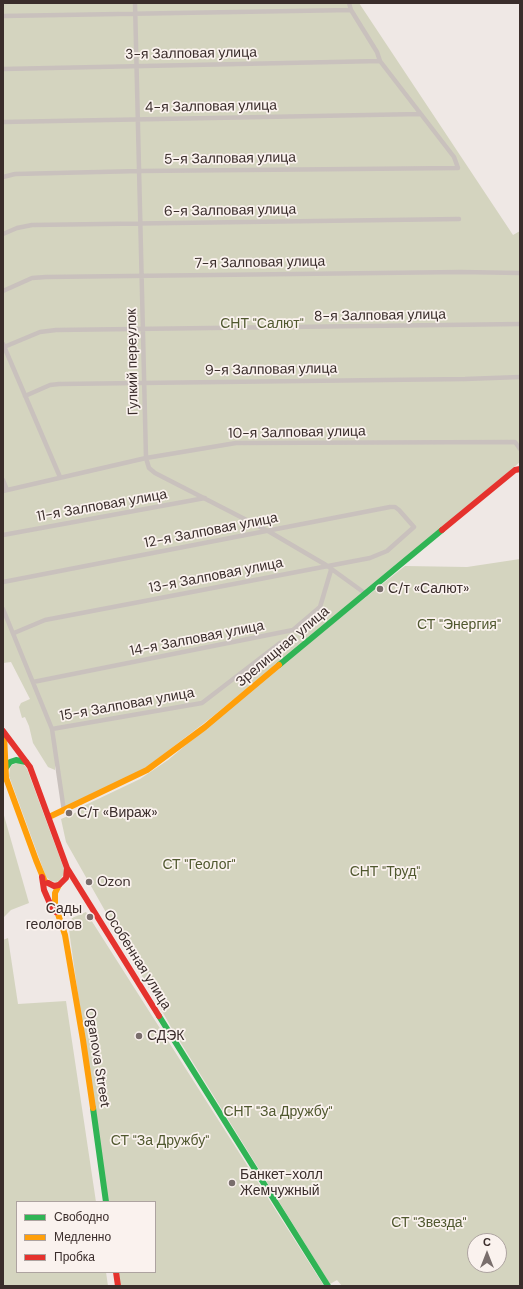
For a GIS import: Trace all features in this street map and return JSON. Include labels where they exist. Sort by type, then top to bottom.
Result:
[{"type":"main road","name":"Зрелищная улица","points":[[49,817],[147,770],[205,728],[518,468]]},
{"type":"main road","name":"Особенная улица","points":[[3,732],[30,767],[67,868],[328,1286]]},
{"type":"main road","name":"Oganova Street","points":[[3,732],[6,778],[42,877],[44,890],[51,906],[61,918]]},
{"type":"main road","points":[[5,769],[13,761],[20,760],[26,762]]},
{"type":"main road","name":"Oganova Street","points":[[67,868],[66,878],[60,884],[55,898],[65,935],[106,1201]]},
{"type":"main road","points":[[42,877],[49,885],[60,884],[71,886],[80,890]]},
{"type":"main road","points":[[116,1273],[118,1286]]},
{"type":"street","name":"Гулкий переулок","points":[[135,3],[146,458]]},
{"type":"street","points":[[349,3],[351,10],[377,52],[380,61],[420,114]]},
{"type":"street","points":[[3,16],[135,15],[351,10]]},
{"type":"street","name":"3-я Залповая улица","points":[[3,69],[380,61]]},
{"type":"street","name":"4-я Залповая улица","points":[[3,122],[420,114]]},
{"type":"street","name":"5-я Залповая улица","points":[[3,177],[15,174],[140,170],[458,168],[454,157],[420,114]]},
{"type":"street","name":"6-я Залповая улица","points":[[3,234],[17,228],[32,225],[459,219]]},
{"type":"street","name":"7-я Залповая улица","points":[[3,291],[32,278],[461,272],[520,273]]},
{"type":"street","name":"8-я Залповая улица","points":[[4,345],[40,332],[56,330],[520,324]]},
{"type":"street","points":[[4,345],[60,477]]},
{"type":"street","name":"9-я Залповая улица","points":[[25,396],[50,385],[520,377]]},
{"type":"street","name":"10-я Залповая улица","points":[[5,490],[146,458],[236,443],[515,442],[520,449]]},
{"type":"street","points":[[146,458],[149,468],[155,473],[206,498],[268,532],[326,566],[366,594]]},
{"type":"street","points":[[3,480],[5,490]]},
{"type":"street","name":"11-я Залповая улица","points":[[3,535],[206,498]]},
{"type":"street","name":"12-я Залповая улица","points":[[3,582],[395,507],[414,527]]},
{"type":"street","name":"13-я Залповая улица","points":[[14,633],[45,620],[370,558],[387,551],[414,527]]},
{"type":"street","name":"14-я Залповая улица","points":[[33,682],[293,630],[320,607],[331,570]]},
{"type":"street","points":[[3,609],[52,729],[64,811]]},
{"type":"street","name":"15-я Залповая улица","points":[[52,729],[202,703],[280,643]]},
{"type":"green space","name":"СНТ \"Салют\"","points":[[3,3],[359,3],[513,235],[520,231],[520,462],[399,564],[212,717],[139,773],[63,809],[55,762],[55,770],[48,767],[33,743],[25,717],[22,718],[19,707],[21,703],[30,699],[11,662],[3,663]]},
{"type":"green space","points":[[520,559],[520,1286],[342,1286],[337,1280],[330,1284],[171,1027],[66,842],[61,819],[77,812],[77,809],[140,779],[168,760],[302,648],[405,566],[467,567]]},
{"type":"green space","points":[[18,763],[24,765],[27,769],[64,869],[64,874],[57,882],[51,881],[46,877],[9,776],[12,765]]},
{"type":"green space","points":[[3,812],[29,903],[11,910],[3,918]]},
{"type":"green space","name":"СТ \"За Дружбу\"","points":[[86,912],[324,1286],[119,1286],[117,1273],[156,1273],[156,1201],[107,1201],[69,930],[72,918]]},
{"type":"green space","points":[[8,938],[18,1004],[66,1001],[96,1201],[16,1201],[16,1273],[106,1273],[108,1286],[3,1286],[3,940]]},
{"type":"traffic: fast","points":[[279,665],[442,530]]},
{"type":"traffic: fast","points":[[5,769],[10,762],[16,760],[26,762]]},
{"type":"traffic: fast","points":[[159,1016],[328,1286]]},
{"type":"traffic: fast","points":[[93,1108],[106,1201]]},
{"type":"traffic: slow","points":[[49,817],[147,770],[205,727],[279,665]]},
{"type":"traffic: slow","points":[[4,734],[6,778],[36,860],[45,882],[48,883]]},
{"type":"traffic: slow","points":[[59,885],[55,893],[55,905],[65,935],[93,1108]]},
{"type":"traffic: jam","points":[[442,530],[515,470],[520,469]]},
{"type":"traffic: jam","points":[[3,731],[30,767],[67,868],[66,878],[59,885],[54,886],[48,883]]},
{"type":"traffic: jam","points":[[67,868],[159,1016]]},
{"type":"traffic: jam","points":[[42,877],[44,890],[51,906],[56,912]]},
{"type":"traffic: jam","points":[[116,1273],[118,1286]]},
{"type":"place","name":"С/т «Салют»","points":[[380,589]]},
{"type":"place","name":"С/т «Вираж»","points":[[69,813]]},
{"type":"place","name":"Ozon","points":[[89,882]]},
{"type":"place","name":"Сады геологов","points":[[90,917]]},
{"type":"place","name":"СДЭК","points":[[139,1036]]},
{"type":"place","name":"Банкет-холл Жемчужный","points":[[232,1183]]},
{"type":"park label","name":"СТ \"Энергия\"","points":[[459,625]]},
{"type":"park label","name":"СТ \"Геолог\"","points":[[199,865]]},
{"type":"park label","name":"СНТ \"Труд\"","points":[[385,872]]},
{"type":"park label","name":"СНТ \"За Дружбу\"","points":[[278,1112]]},
{"type":"park label","name":"СТ \"Звезда\"","points":[[429,1223]]}]
